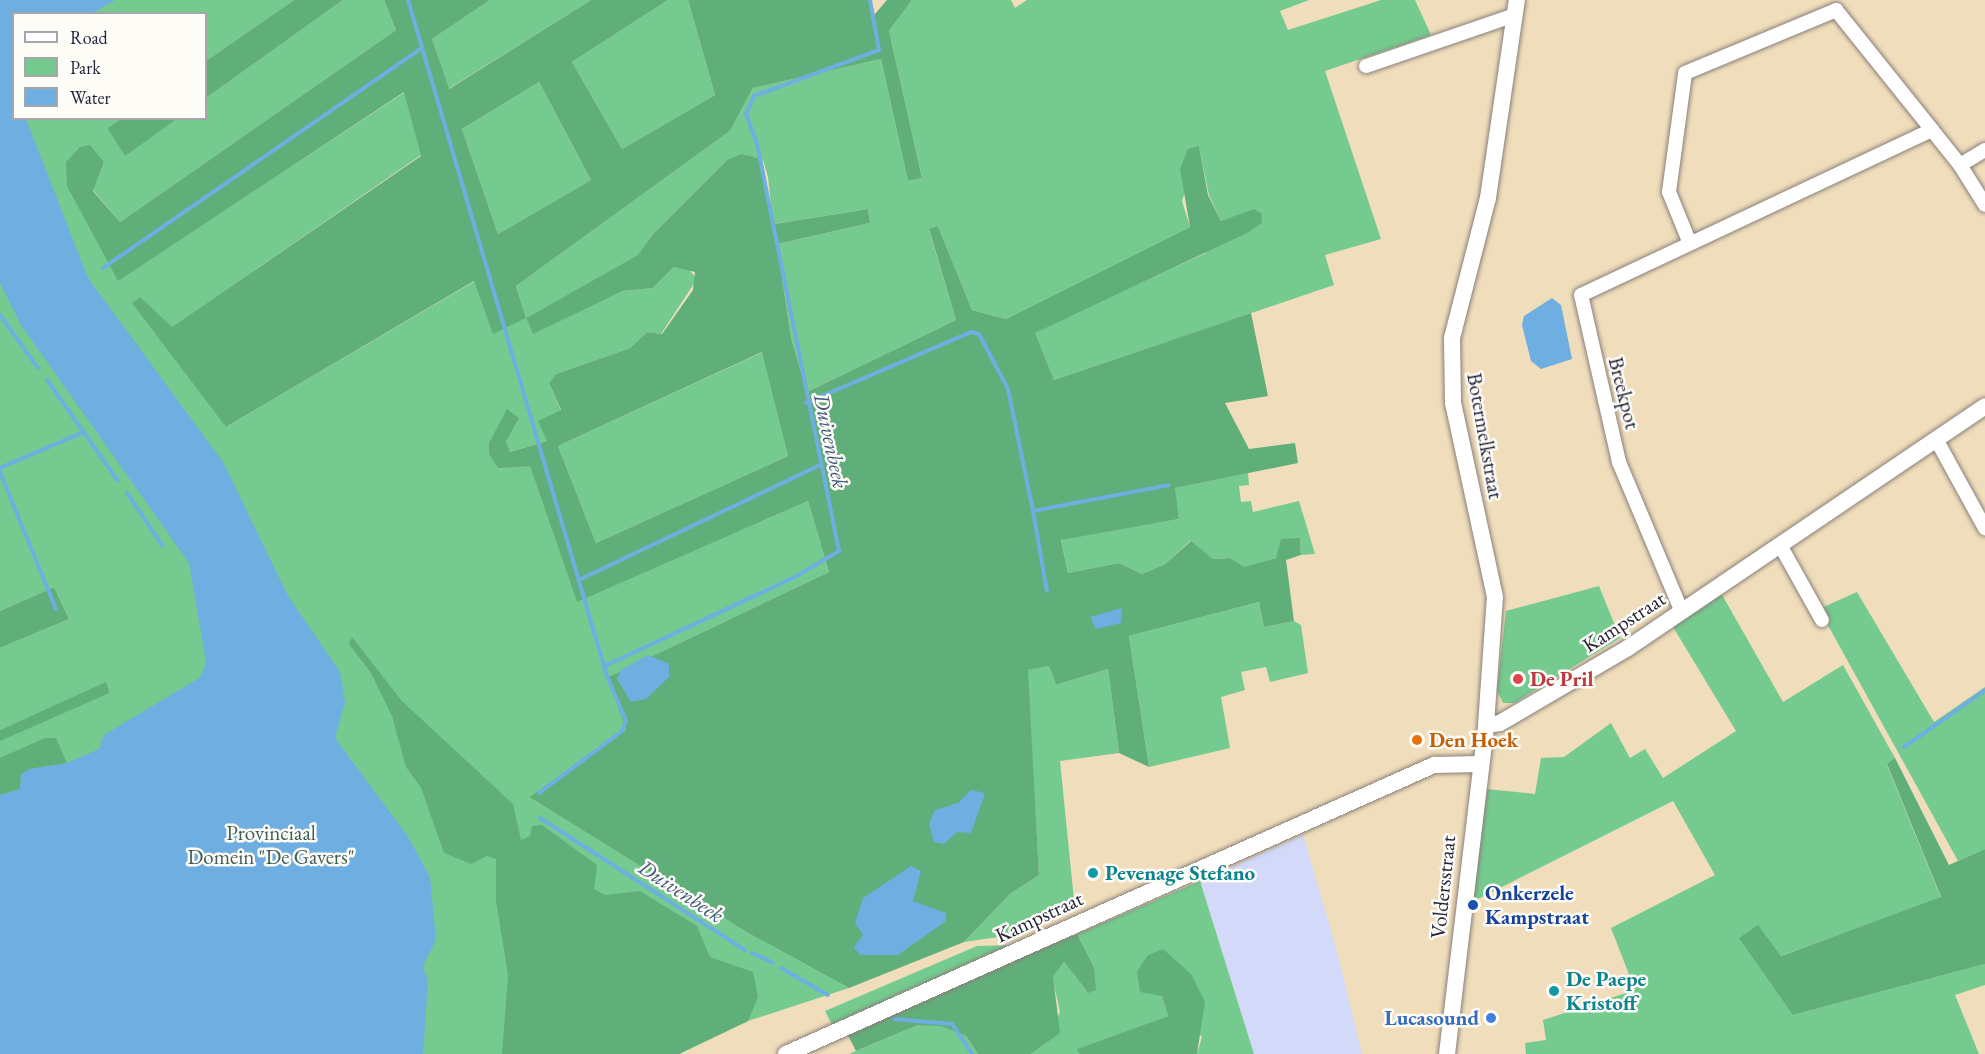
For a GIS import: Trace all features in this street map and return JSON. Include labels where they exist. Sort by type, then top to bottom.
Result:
[{"type":"street","points":[[1689,241],[1669,192],[1685,73],[1833,5],[1960,165],[1985,206]]},
{"type":"street","name":"Botermelkstraat","points":[[1366,66],[1516,7],[1488,198],[1451,356],[1453,403],[1495,597],[1486,725]]},
{"type":"street","name":"Breekpot","points":[[1682,612],[1619,462],[1581,295],[1689,241],[1932,130]]},
{"type":"street","points":[[1960,165],[1985,150]]},
{"type":"street","name":"Kampstraat","points":[[1486,725],[1582,676],[1682,612],[1985,406]]},
{"type":"street","points":[[1936,439],[1985,528]]},
{"type":"street","points":[[1780,545],[1822,620]]},
{"type":"street","name":"Voldersstraat","points":[[1447,1054],[1486,725]]},
{"type":"street","name":"Kampstraat","points":[[786,1054],[1434,765],[1480,764]]},
{"type":"shaded area","points":[[1303,835],[1337,951],[1362,1054],[1254,1054],[1200,881]]},
{"type":"green space","points":[[0,0],[294,0],[207,60],[207,12],[12,12],[12,120],[119,120],[107,128],[125,155],[176,120],[207,120],[207,97],[343,0],[384,0],[396,30],[120,222],[93,190],[104,162],[80,147],[118,280],[405,92],[421,155],[171,328],[140,298],[226,427],[475,281],[526,318],[533,333],[623,291],[653,288],[674,267],[686,266],[697,279],[661,334],[647,332],[630,348],[556,374],[549,383],[561,411],[547,441],[510,452],[506,441],[489,443],[530,465],[577,601],[808,501],[829,572],[608,677],[627,730],[529,797],[748,933],[849,988],[748,1021],[679,1054],[0,1054],[0,740],[110,693],[106,683],[0,730],[0,648],[69,619],[54,587],[0,611]]},
{"type":"green space","points":[[294,0],[343,0],[207,97],[207,60]]},
{"type":"green space","points":[[384,0],[490,0],[432,39],[449,89],[591,0],[668,0],[572,62],[622,149],[715,95],[688,0],[871,0],[874,15],[887,0],[912,0],[889,31],[922,178],[908,181],[881,59],[753,88],[730,131],[516,286],[526,318],[493,334],[474,281],[226,427],[132,303],[140,297],[172,327],[421,156],[404,92],[118,281],[67,186],[66,162],[80,147],[90,145],[104,162],[93,191],[120,222],[396,30]],"holes":[[[539,82],[591,180],[498,234],[462,129]]]},
{"type":"green space","points":[[490,0],[591,0],[448,89],[432,39]]},
{"type":"green space","points":[[668,0],[688,0],[715,95],[622,149],[572,62]]},
{"type":"green space","points":[[912,0],[1011,0],[1015,8],[1027,0],[1309,0],[1280,11],[1288,30],[1381,0],[1415,0],[1431,35],[1325,71],[1381,239],[1325,255],[1334,285],[1054,380],[1034,332],[1206,253],[1236,216],[1221,221],[1209,195],[1199,147],[1182,201],[1190,227],[1006,319],[972,310],[938,226],[929,230],[956,320],[807,392],[791,338],[777,244],[870,223],[868,209],[773,224],[768,177],[763,160],[754,157],[727,160],[653,234],[639,255],[526,318],[516,286],[730,131],[753,88],[881,59],[908,181],[922,178],[889,31]]},
{"type":"green space","points":[[539,82],[591,180],[498,234],[462,129]]},
{"type":"green space","points":[[119,120],[176,120],[125,156],[107,128]]},
{"type":"green space","points":[[1199,146],[1208,195],[1221,221],[1254,209],[1262,214],[1262,223],[1247,233],[1035,333],[1054,380],[1251,313],[1268,396],[1225,403],[1249,449],[1295,443],[1298,463],[1175,488],[1179,519],[1061,540],[1068,573],[1119,563],[1142,574],[1165,564],[1191,541],[1213,559],[1230,558],[1244,567],[1276,558],[1281,539],[1300,538],[1301,555],[1286,560],[1294,621],[1264,627],[1259,602],[1129,636],[1149,767],[1119,753],[1108,669],[1056,685],[1049,666],[1028,670],[1039,875],[1010,894],[964,942],[849,988],[748,933],[529,797],[626,730],[608,677],[829,572],[808,501],[577,602],[530,466],[498,468],[489,454],[489,443],[507,409],[519,418],[506,441],[510,452],[547,441],[538,421],[561,410],[549,383],[556,374],[630,348],[647,332],[662,334],[693,290],[695,272],[674,267],[653,288],[623,291],[533,334],[526,318],[638,255],[653,234],[727,160],[741,154],[762,159],[774,224],[868,209],[870,223],[777,244],[791,338],[807,392],[956,320],[929,229],[938,226],[972,310],[1006,319],[1190,227],[1180,169],[1188,149]],"holes":[[[762,352],[788,456],[596,543],[558,446]]]},
{"type":"green space","points":[[763,352],[788,456],[596,543],[558,446]]},
{"type":"green space","points":[[1248,473],[1249,485],[1239,486],[1241,502],[1251,501],[1253,512],[1299,501],[1315,554],[1301,555],[1300,538],[1276,558],[1244,568],[1230,558],[1213,559],[1190,541],[1165,564],[1142,574],[1119,563],[1068,573],[1061,539],[1179,519],[1174,488]]},
{"type":"green space","points":[[1599,586],[1620,638],[1514,703],[1503,703],[1497,690],[1506,611]]},
{"type":"green space","points":[[54,587],[69,619],[0,648],[0,611]]},
{"type":"green space","points":[[1857,592],[1934,722],[1985,687],[1985,849],[1958,861],[1819,609]]},
{"type":"green space","points":[[1721,593],[1783,702],[1843,665],[1895,758],[1887,765],[1941,898],[1780,956],[1793,1015],[1985,964],[1985,985],[1955,995],[1979,1054],[1526,1054],[1525,1043],[1546,1040],[1543,1020],[1635,990],[1611,928],[1715,875],[1673,801],[1472,902],[1487,789],[1535,794],[1541,758],[1564,757],[1611,723],[1630,758],[1645,749],[1663,778],[1736,731],[1673,627]]},
{"type":"green space","points":[[1259,602],[1264,627],[1294,621],[1301,625],[1308,673],[1270,682],[1266,667],[1241,672],[1245,690],[1221,697],[1230,748],[1149,767],[1129,636]]},
{"type":"green space","points":[[352,637],[402,701],[513,804],[521,840],[530,836],[532,826],[542,825],[597,865],[594,889],[605,895],[640,891],[697,926],[710,957],[753,972],[758,997],[748,1021],[679,1054],[502,1054],[508,975],[496,901],[496,859],[487,856],[471,864],[444,853],[421,788],[406,767],[392,716],[371,673],[349,644]]},
{"type":"green space","points":[[1049,666],[1056,685],[1108,669],[1119,753],[1060,761],[1075,910],[1020,934],[964,942],[1010,894],[1039,875],[1027,670]]},
{"type":"green space","points":[[106,682],[110,693],[0,741],[0,730]]},
{"type":"green space","points":[[45,738],[56,738],[67,763],[30,769],[21,774],[20,789],[0,795],[0,758]]},
{"type":"green space","points":[[1895,758],[1949,865],[1985,849],[1985,964],[1793,1015],[1739,938],[1758,925],[1781,956],[1941,897],[1887,764]]},
{"type":"green space","points":[[1200,881],[1254,1054],[1197,1054],[1202,1037],[1162,996],[1168,1016],[1078,1049],[1079,1054],[1031,1054],[1045,1044],[1060,1012],[1052,976],[1064,962],[1087,992],[1094,967],[1077,934]]},
{"type":"green space","points":[[1077,934],[1094,967],[1096,990],[1088,993],[1064,962],[1053,976],[1060,1033],[1031,1054],[978,1054],[966,1036],[941,1026],[918,1025],[856,1051],[844,1028]]},
{"type":"green space","points":[[1016,945],[832,1025],[825,1011],[977,946]]},
{"type":"green space","points":[[1163,949],[1191,974],[1205,1002],[1197,1054],[1079,1054],[1077,1049],[1168,1016],[1162,996],[1140,992],[1137,971],[1148,955]]},
{"type":"green space","points":[[918,1025],[941,1025],[966,1036],[978,1054],[849,1054]]},
{"type":"water","name":"Provinciaal Domein \"De Gavers\"","points":[[0,0],[115,0],[95,12],[12,12],[12,120],[26,120],[88,278],[223,462],[288,596],[340,672],[345,702],[335,738],[408,837],[430,877],[436,940],[423,966],[428,981],[423,1054],[0,1054],[0,795],[20,789],[21,774],[30,769],[67,763],[99,749],[104,735],[201,677],[206,662],[189,563],[21,325],[0,283]]},
{"type":"water","points":[[1552,298],[1561,305],[1572,359],[1541,369],[1531,361],[1522,325],[1524,316]]},
{"type":"water","points":[[1122,608],[1121,623],[1096,629],[1090,617]]},
{"type":"water","points":[[648,655],[669,664],[669,677],[646,699],[631,702],[617,679],[621,670]]},
{"type":"water","points":[[971,790],[985,793],[971,833],[957,832],[944,844],[934,842],[929,824],[935,810],[958,803]]},
{"type":"water","points":[[911,866],[921,871],[913,901],[946,913],[946,921],[898,955],[860,955],[854,947],[863,935],[855,923],[863,898]]},
{"type":"waterway","points":[[408,0],[607,676],[626,721],[621,732],[539,793]]},
{"type":"waterway","name":"Duivenbeek","points":[[607,665],[793,578],[839,551],[757,144],[746,114],[754,96],[879,50],[870,0]]},
{"type":"waterway","points":[[103,268],[422,48]]},
{"type":"waterway","points":[[0,315],[38,368]]},
{"type":"waterway","points":[[806,403],[971,332],[979,334],[1008,389],[1033,511],[1169,485]]},
{"type":"waterway","points":[[47,380],[118,481]]},
{"type":"waterway","points":[[0,468],[84,432]]},
{"type":"waterway","points":[[581,579],[818,466]]},
{"type":"waterway","points":[[0,472],[56,609]]},
{"type":"waterway","points":[[127,493],[162,545]]},
{"type":"waterway","points":[[1033,511],[1047,591]]},
{"type":"waterway","points":[[1904,747],[1985,690]]},
{"type":"waterway","name":"Duivenbeek","points":[[540,818],[745,950]]},
{"type":"waterway","name":"Duivenbeek","points":[[752,953],[773,963]]},
{"type":"waterway","name":"Duivenbeek","points":[[781,968],[828,995]]},
{"type":"waterway","name":"Duivenbeek","points":[[894,1019],[952,1024],[972,1054]]},
{"type":"place","name":"De Pril","points":[[1518,679]]},
{"type":"place","name":"Den Hoek","points":[[1417,740]]},
{"type":"place","name":"Pevenage Stefano","points":[[1093,873]]},
{"type":"place","name":"Onkerzele Kampstraat","points":[[1473,905]]},
{"type":"place","name":"De Paepe Kristoff","points":[[1554,991]]},
{"type":"place","name":"Lucasound","points":[[1491,1018]]}]
